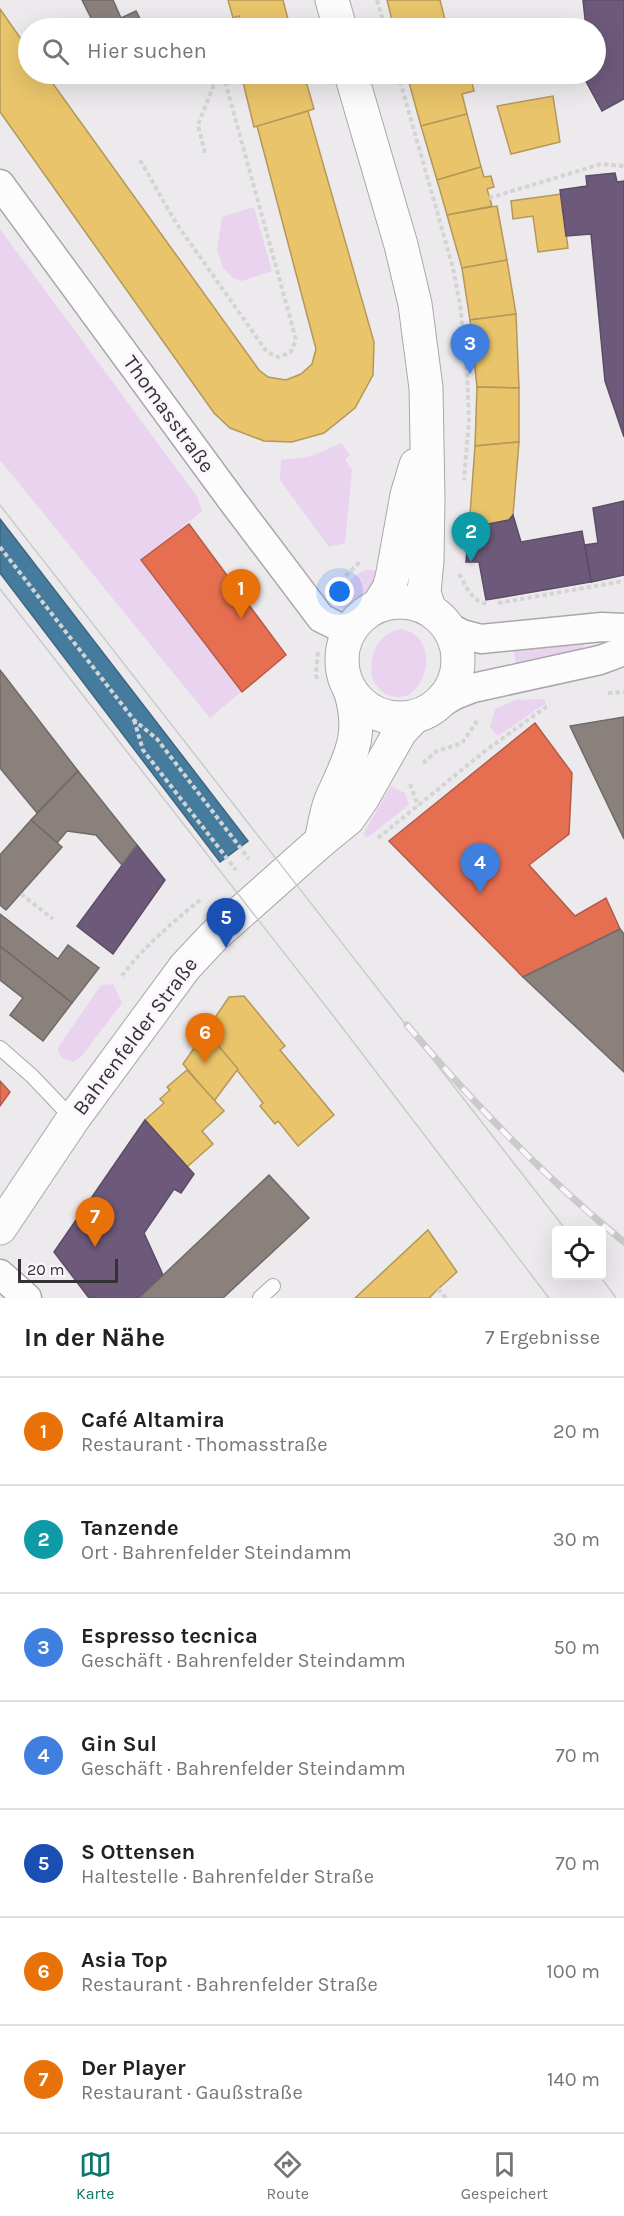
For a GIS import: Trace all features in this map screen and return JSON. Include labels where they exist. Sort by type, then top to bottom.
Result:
[{"type":"street","points":[[332,0],[337,18]]},
{"type":"street","points":[[354,84],[401,245],[415,304],[426,388],[428,560],[424,592],[457,646],[457,672],[451,689],[424,712]]},
{"type":"street","name":"Thomasstraße","points":[[0,184],[218,481],[335,625]]},
{"type":"street","points":[[378,606],[392,578],[407,495],[426,432]]},
{"type":"street","points":[[335,687],[345,680],[342,664],[343,648],[335,625],[361,617],[378,606],[391,603],[405,602],[439,618],[462,634],[481,639],[602,627],[624,628]]},
{"type":"street","points":[[335,687],[379,714],[396,718],[424,712],[454,695],[473,688],[616,659]]},
{"type":"street","points":[[321,841],[330,802],[355,747],[357,714],[335,687]]},
{"type":"street","name":"Bahrenfelder Straße","points":[[0,1228],[73,1119],[185,967],[214,936],[348,819],[400,732],[424,712]]},
{"type":"street","points":[[0,1274],[27,1298]]},
{"type":"lane","points":[[0,1048],[32,1076],[73,1119]]},
{"type":"lane","points":[[260,1298],[273,1286]]},
{"type":"path","points":[[377,0],[382,18]]},
{"type":"path","points":[[205,153],[198,125],[214,84]]},
{"type":"path","points":[[140,160],[176,223],[267,352],[278,357],[290,353],[296,340],[226,84]]},
{"type":"path","points":[[401,84],[453,268],[467,369],[469,420],[463,490]]},
{"type":"path","points":[[489,198],[601,164],[624,166]]},
{"type":"path","points":[[436,208],[445,207]]},
{"type":"path","points":[[0,547],[134,720],[157,739],[249,859]]},
{"type":"path","points":[[335,687],[316,675],[335,625],[329,599],[343,578],[358,563],[367,558]]},
{"type":"path","points":[[458,567],[459,574],[472,596],[484,604],[624,581]]},
{"type":"path","points":[[598,693],[624,692]]},
{"type":"path","points":[[374,841],[485,751],[553,702]]},
{"type":"path","points":[[418,769],[437,751],[462,743],[482,714]]},
{"type":"path","points":[[134,720],[143,750],[236,870]]},
{"type":"path","points":[[414,776],[410,783],[418,806]]},
{"type":"path","points":[[227,877],[257,852]]},
{"type":"path","points":[[122,976],[137,955],[156,936],[209,892]]},
{"type":"path","points":[[21,894],[53,919]]},
{"type":"path","points":[[438,1289],[446,1298]]},
{"type":"shaded area","points":[[254,207],[272,271],[242,281],[233,278],[223,268],[217,250],[222,217]]},
{"type":"shaded area","points":[[0,229],[198,498],[202,511],[142,560],[247,687],[210,718],[0,460]]},
{"type":"shaded area","points":[[341,443],[350,455],[345,459],[352,470],[345,543],[329,547],[280,480],[281,460],[312,456]]},
{"type":"shaded area","points":[[366,570],[383,570],[369,594],[347,609],[331,604],[351,580]]},
{"type":"shaded area","points":[[401,629],[415,635],[423,645],[426,658],[425,672],[419,684],[410,693],[399,697],[386,694],[379,689],[373,679],[371,668],[374,653],[381,640],[393,631]]},
{"type":"shaded area","points":[[583,640],[584,649],[516,664],[513,648]]},
{"type":"shaded area","points":[[544,699],[546,703],[498,736],[490,727],[495,709],[515,700]]},
{"type":"shaded area","points":[[391,786],[405,793],[409,805],[367,838],[363,834]]},
{"type":"shaded area","points":[[113,984],[122,1003],[81,1057],[73,1062],[62,1058],[58,1051],[59,1046],[101,985]]},
{"type":"building: Wohnen","points":[[228,0],[283,0],[288,18],[240,18],[239,16],[233,18]]},
{"type":"building: Wohnen","points":[[387,0],[440,0],[444,18],[392,18]]},
{"type":"building: Wohnen","points":[[0,9],[18,35],[18,84],[53,84],[259,370],[268,377],[286,380],[301,374],[312,364],[316,349],[257,126],[308,111],[374,342],[373,375],[355,408],[324,433],[292,442],[264,441],[230,428],[214,413],[0,112]]},
{"type":"building: Wohnen","points":[[243,84],[307,84],[314,109],[254,127]]},
{"type":"building: Wohnen","points":[[409,84],[472,84],[474,91],[462,94],[467,114],[421,126]]},
{"type":"building: Wohnen","points":[[553,96],[560,142],[511,154],[497,106]]},
{"type":"building: Wohnen","points":[[467,114],[481,167],[437,180],[421,126]]},
{"type":"building: Wohnen","points":[[481,167],[484,177],[491,176],[494,187],[487,189],[492,206],[447,215],[437,180]]},
{"type":"building: Wohnen","points":[[561,194],[568,248],[538,252],[533,216],[513,219],[511,201]]},
{"type":"building: Wohnen","points":[[497,206],[507,260],[462,268],[447,215]]},
{"type":"building: Wohnen","points":[[507,260],[516,314],[470,320],[462,268]]},
{"type":"building: Wohnen","points":[[516,314],[519,388],[477,387],[470,320]]},
{"type":"building: Wohnen","points":[[477,387],[519,388],[519,442],[475,446]]},
{"type":"building: Wohnen","points":[[519,442],[513,515],[509,520],[469,528],[475,446]]},
{"type":"building: Wohnen","points":[[244,996],[285,1046],[280,1050],[334,1115],[298,1146],[278,1121],[275,1124],[260,1106],[263,1103],[206,1031],[229,997]]},
{"type":"building: Wohnen","points":[[206,1031],[238,1069],[214,1101],[183,1064]]},
{"type":"building: Wohnen","points":[[187,1070],[224,1111],[202,1131],[213,1144],[187,1167],[145,1120],[164,1103],[160,1099],[170,1090],[167,1087]]},
{"type":"building: Wohnen","points":[[428,1230],[457,1272],[429,1298],[355,1298]]},
{"type":"building: Handel","points":[[189,524],[286,655],[242,692],[141,560]]},
{"type":"building: Handel","points":[[535,723],[572,773],[569,834],[529,865],[575,916],[606,898],[620,929],[523,977],[389,841]]},
{"type":"building: Handel","points":[[0,1081],[10,1092],[0,1106]]},
{"type":"building: Büros","points":[[583,0],[624,0],[624,99],[602,111],[587,84],[606,84],[606,18],[585,18]]},
{"type":"building: Büros","points":[[615,173],[617,182],[624,181],[624,437],[605,381],[591,234],[566,236],[560,190],[587,186],[586,176]]},
{"type":"building: Büros","points":[[624,501],[624,575],[591,582],[585,545],[598,543],[593,508]]},
{"type":"building: Büros","points":[[513,515],[521,542],[582,531],[591,582],[486,600],[479,562],[466,562],[469,528],[509,520]]},
{"type":"building: Büros","points":[[137,845],[165,880],[113,954],[77,926]]},
{"type":"building: Büros","points":[[145,1120],[194,1174],[181,1193],[174,1189],[144,1233],[163,1275],[139,1298],[89,1298],[54,1252]]},
{"type":"building: Öffentlich","points":[[0,519],[248,841],[220,862],[0,573]]},
{"type":"building: Industrie","points":[[82,0],[113,0],[121,18],[91,18]]},
{"type":"building: Industrie","points":[[136,11],[140,18],[121,18]]},
{"type":"building: Industrie","points":[[0,670],[78,771],[37,813],[0,768]]},
{"type":"building: Industrie","points":[[624,717],[624,839],[570,726]]},
{"type":"building: Industrie","points":[[78,771],[137,845],[122,865],[96,835],[67,831],[57,843],[31,820]]},
{"type":"building: Industrie","points":[[31,820],[62,847],[6,910],[0,905],[0,855]]},
{"type":"building: Industrie","points":[[0,914],[58,959],[68,945],[99,968],[72,1003],[0,946]]},
{"type":"building: Industrie","points":[[620,929],[624,934],[624,1072],[523,977]]},
{"type":"building: Industrie","points":[[0,946],[72,1003],[43,1041],[10,1015],[23,998],[0,980]]},
{"type":"building: Industrie","points":[[269,1175],[309,1218],[223,1298],[139,1298]]},
{"type":"tram line","points":[[0,505],[563,1226]]},
{"type":"tram line","points":[[0,589],[338,1022],[549,1298]]},
{"type":"tram line","points":[[603,1280],[616,1298]]},
{"type":"railway","points":[[407,1025],[511,1139],[566,1192],[624,1242]]},
{"type":"place","name":"Espresso tecnica","points":[[470,374]]},
{"type":"place","name":"Tanzende","points":[[471,562]]},
{"type":"place","name":"Café Altamira","points":[[241,619]]},
{"type":"place","name":"Gin Sul","points":[[480,893]]},
{"type":"place","name":"S Ottensen","points":[[226,948]]},
{"type":"place","name":"Asia Top","points":[[205,1063]]},
{"type":"place","name":"Der Player","points":[[95,1247]]}]
